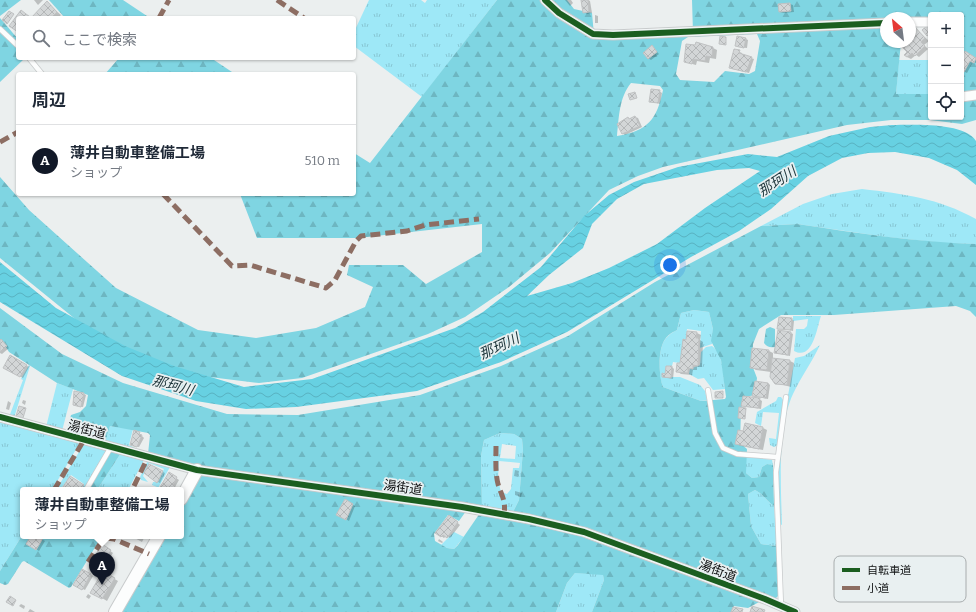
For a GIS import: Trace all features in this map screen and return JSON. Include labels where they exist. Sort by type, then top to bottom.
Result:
[{"type":"street","points":[[545,0],[559,13],[593,34],[613,35],[880,23]]},
{"type":"street","points":[[916,22],[928,22]]},
{"type":"street","points":[[964,97],[976,95]]},
{"type":"street","name":"湯街道","points":[[0,416],[197,470],[462,507],[563,527],[594,535],[795,612]]},
{"type":"street","points":[[184,493],[197,470]]},
{"type":"street","points":[[116,612],[157,539]]},
{"type":"lane","points":[[0,29],[16,44]]},
{"type":"lane","points":[[31,60],[40,72]]},
{"type":"lane","points":[[708,390],[716,434],[723,448],[737,454],[776,457]]},
{"type":"lane","points":[[781,606],[776,457],[786,397]]},
{"type":"lane","points":[[88,487],[111,447]]},
{"type":"green space","points":[[0,0],[21,0],[0,16]]},
{"type":"green space","points":[[49,0],[123,0],[147,16],[63,16]]},
{"type":"green space","points":[[369,0],[421,0],[425,3],[427,0],[497,0],[422,97],[356,48],[356,28]]},
{"type":"green space","points":[[497,0],[567,0],[574,9],[592,13],[594,35],[693,33],[692,0],[976,0],[976,120],[962,124],[930,120],[964,120],[964,12],[928,12],[928,26],[916,27],[916,12],[880,12],[880,48],[900,48],[896,94],[928,94],[928,120],[891,120],[847,125],[663,167],[638,176],[609,190],[550,253],[509,287],[465,317],[428,334],[302,378],[259,383],[169,372],[90,331],[0,258],[0,177],[29,210],[116,288],[198,330],[256,338],[316,328],[365,307],[373,287],[347,275],[349,265],[403,265],[426,284],[482,252],[482,224],[358,238],[257,238],[241,196],[356,196],[356,154],[370,163]],"holes":[[[757,34],[760,41],[755,71],[749,74],[725,71],[714,82],[680,80],[676,74],[682,41],[688,37]],[[631,83],[660,86],[663,90],[661,100],[658,109],[649,122],[644,127],[636,131],[617,136],[620,108],[624,95]]]},
{"type":"green space","points":[[0,18],[16,37],[16,60],[23,60],[0,82]]},
{"type":"green space","points":[[117,60],[214,60],[232,72],[107,72]]},
{"type":"green space","points":[[899,60],[928,60],[928,94],[896,94]]},
{"type":"green space","points":[[862,189],[920,198],[948,206],[962,212],[976,219],[976,244],[944,243],[887,237],[797,224],[761,226],[803,204],[832,194]]},
{"type":"green space","points":[[797,224],[864,234],[976,244],[976,317],[970,311],[956,306],[834,315],[781,315],[759,329],[753,344],[752,365],[757,378],[755,395],[745,397],[741,409],[740,443],[747,449],[746,473],[752,478],[759,477],[762,467],[767,464],[773,465],[774,506],[755,490],[748,494],[751,526],[761,544],[777,546],[778,596],[776,598],[761,601],[748,608],[734,606],[732,612],[592,612],[604,580],[603,575],[575,573],[567,583],[556,612],[120,612],[160,539],[184,539],[184,497],[200,468],[148,454],[150,435],[148,433],[110,426],[105,443],[67,431],[71,415],[80,412],[86,406],[88,395],[57,383],[9,352],[2,341],[0,342],[0,308],[62,354],[123,383],[227,414],[298,415],[420,395],[501,366],[568,336],[655,282],[761,226]],"holes":[[[694,310],[709,312],[713,329],[711,341],[721,360],[726,397],[725,399],[701,401],[663,387],[660,353],[666,338],[677,330],[681,313]],[[500,433],[514,434],[522,439],[523,450],[519,500],[512,514],[480,513],[454,549],[447,548],[435,541],[434,534],[448,515],[459,521],[469,507],[482,509],[481,456],[484,440]]]},
{"type":"green space","points":[[694,310],[709,312],[713,329],[712,344],[700,348],[701,331],[687,329],[686,340],[684,339],[680,363],[673,362],[672,366],[666,366],[665,374],[662,374],[662,377],[680,377],[700,385],[705,391],[707,400],[701,401],[663,387],[660,372],[660,353],[663,343],[669,335],[677,330],[681,313]]},
{"type":"green space","points":[[793,316],[821,316],[816,335],[810,347],[806,351],[800,353],[794,351],[796,329],[804,329],[807,326],[808,319],[793,321]]},
{"type":"green space","points":[[770,327],[775,329],[775,347],[769,347],[764,343],[766,329]]},
{"type":"green space","points":[[820,345],[793,394],[784,424],[781,458],[782,525],[780,524],[777,472],[783,422],[795,358],[804,356]]},
{"type":"green space","points":[[712,346],[716,350],[721,360],[725,389],[713,390],[704,378],[698,379],[689,374],[690,369],[700,365],[701,352],[706,347]]},
{"type":"green space","points":[[29,365],[30,366],[14,418],[9,417],[23,380],[21,379]]},
{"type":"green space","points":[[57,383],[73,389],[62,431],[46,427]]},
{"type":"green space","points":[[778,397],[781,397],[783,400],[778,445],[774,447],[770,445],[769,438],[776,439],[779,413],[763,412],[761,426],[755,423],[757,412],[776,401]]},
{"type":"green space","points":[[0,419],[81,441],[54,487],[20,487],[20,539],[0,571]]},
{"type":"green space","points":[[110,426],[133,429],[129,445],[137,449],[139,452],[105,443]]},
{"type":"green space","points":[[500,433],[514,434],[522,439],[523,450],[519,500],[512,514],[482,509],[481,456],[484,440]],"holes":[[[502,444],[516,446],[515,459],[500,458]],[[499,461],[520,463],[519,468],[513,468],[511,489],[507,494],[501,492],[498,480]]]},
{"type":"green space","points":[[85,442],[108,449],[86,487],[82,487],[84,484],[71,475],[62,487],[58,487]]},
{"type":"green space","points":[[111,451],[121,453],[99,487],[90,487]]},
{"type":"green space","points":[[121,453],[143,459],[143,462],[130,487],[99,487]]},
{"type":"green space","points":[[746,456],[772,460],[773,465],[767,464],[762,467],[759,477],[752,478],[746,473]]},
{"type":"green space","points":[[148,460],[170,467],[159,487],[152,485],[153,482],[158,482],[164,469],[149,463],[143,476],[148,482],[141,480],[140,477]]},
{"type":"green space","points":[[755,490],[774,506],[777,546],[761,544],[751,526],[748,494]]},
{"type":"green space","points":[[454,532],[464,537],[454,549],[441,545]]},
{"type":"green space","points":[[20,539],[100,539],[69,588],[24,561],[8,584],[5,585],[0,583],[0,571]]},
{"type":"green space","points":[[575,573],[603,574],[604,580],[592,612],[556,612],[567,583]]},
{"type":"water","name":"那珂川","points":[[925,125],[961,130],[970,135],[976,141],[976,185],[957,170],[929,158],[895,152],[868,153],[842,158],[808,176],[771,209],[739,231],[691,257],[567,332],[501,362],[417,391],[296,407],[246,409],[196,401],[122,376],[0,302],[0,262],[56,308],[125,346],[174,366],[244,387],[312,379],[455,328],[483,312],[541,267],[584,216],[609,195],[634,182],[678,167],[748,154],[777,157],[829,136],[870,127]],"holes":[[[749,168],[760,171],[705,208],[657,244],[609,268],[572,283],[527,296],[549,275],[583,248],[592,224],[617,199],[644,184],[717,170]]]},
{"type":"building","points":[[581,0],[588,0],[589,12],[583,13]]},
{"type":"building","points":[[47,1],[57,12],[53,16],[33,16]]},
{"type":"building","points":[[790,3],[791,11],[779,12],[778,4]]},
{"type":"building","points":[[21,10],[29,16],[16,16]]},
{"type":"building","points":[[9,11],[14,14],[7,24],[2,20]]},
{"type":"building","points":[[16,17],[16,31],[9,26]]},
{"type":"building","points":[[928,25],[928,35],[927,36],[922,30]]},
{"type":"building","points":[[916,28],[925,38],[921,42],[925,46],[915,56],[912,53],[907,57],[904,55],[907,52],[903,48],[916,48]]},
{"type":"building","points":[[720,36],[726,37],[726,45],[719,44]]},
{"type":"building","points":[[737,36],[746,38],[744,48],[735,46]]},
{"type":"building","points":[[696,42],[713,47],[712,57],[706,56],[705,61],[693,59],[692,64],[684,62],[686,44],[695,45]]},
{"type":"building","points":[[652,45],[657,52],[648,59],[643,53]]},
{"type":"building","points":[[734,49],[740,50],[739,53],[752,57],[746,72],[729,68]]},
{"type":"building","points":[[965,51],[976,58],[974,63],[970,61],[964,72]]},
{"type":"building","points":[[651,89],[660,90],[658,103],[649,102]]},
{"type":"building","points":[[635,92],[637,98],[630,100],[628,94]]},
{"type":"building","points":[[635,116],[640,126],[622,134],[617,124],[628,117],[629,119]]},
{"type":"building","points":[[779,317],[792,318],[791,330],[777,329]]},
{"type":"building","points":[[778,330],[791,332],[788,355],[774,353]]},
{"type":"building","points":[[687,331],[697,332],[696,338],[699,338],[698,366],[693,365],[693,369],[688,368],[688,373],[676,372],[677,363],[680,363],[683,339],[686,340]]},
{"type":"building","points":[[1,339],[7,346],[0,352],[0,340]]},
{"type":"building","points":[[752,348],[769,350],[767,370],[750,368]]},
{"type":"building","points":[[10,355],[27,365],[20,377],[3,368]]},
{"type":"building","points":[[772,358],[790,360],[787,385],[775,384],[770,377]]},
{"type":"building","points":[[666,366],[672,366],[671,378],[662,377],[662,373],[665,374]]},
{"type":"building","points":[[755,381],[768,383],[766,398],[752,396]]},
{"type":"building","points":[[74,391],[84,393],[81,407],[73,405]]},
{"type":"building","points":[[723,391],[723,398],[715,398],[715,392]]},
{"type":"building","points":[[743,396],[760,398],[758,408],[741,406]]},
{"type":"building","points":[[19,406],[26,408],[23,418],[16,416]]},
{"type":"building","points":[[739,407],[746,408],[745,419],[738,418]]},
{"type":"building","points":[[745,423],[763,427],[759,449],[735,444],[738,430],[743,431]]},
{"type":"building","points":[[134,430],[140,432],[139,434],[142,435],[137,447],[130,445]]},
{"type":"building","points":[[149,464],[163,471],[157,483],[144,473]]},
{"type":"building","points":[[169,472],[177,477],[173,485],[174,487],[160,487]]},
{"type":"building","points":[[70,476],[84,485],[82,487],[63,487]]},
{"type":"building","points":[[345,499],[353,504],[346,520],[336,515]]},
{"type":"building","points":[[449,515],[458,522],[447,538],[443,535],[441,537],[435,533]]},
{"type":"building","points":[[29,539],[42,539],[36,550],[26,544]]},
{"type":"building","points":[[102,544],[111,550],[102,564],[95,561],[96,559],[94,558]]},
{"type":"building","points":[[82,569],[91,574],[82,590],[73,585]]},
{"type":"building","points":[[101,570],[115,578],[102,599],[90,593],[100,576],[98,575]]},
{"type":"building","points":[[10,596],[16,600],[13,606],[6,602]]},
{"type":"building","points":[[752,606],[765,610],[764,612],[750,612]]},
{"type":"building","points":[[733,607],[743,609],[742,612],[731,612]]},
{"type":"marked path","points":[[160,16],[169,0]]},
{"type":"marked path","points":[[277,0],[301,16]]},
{"type":"marked path","points":[[0,142],[16,133]]},
{"type":"marked path","points":[[165,196],[232,266],[250,265],[326,288],[335,280],[356,241],[361,236],[407,231],[425,225],[479,219]]},
{"type":"marked path","points":[[56,487],[84,440]]},
{"type":"marked path","points":[[496,446],[496,475],[504,502],[504,515]]},
{"type":"marked path","points":[[134,486],[148,457]]},
{"type":"marked path","points":[[88,562],[102,541],[105,539]]},
{"type":"marked path","points":[[114,539],[149,554]]},
{"type":"cycle path","points":[[545,0],[559,13],[593,34],[613,35],[880,23]]},
{"type":"cycle path","points":[[0,417],[197,470],[462,507],[529,519],[584,532],[765,599],[795,612]]},
{"type":"place","name":"薄井自動車整備工場","points":[[102,585]]}]
